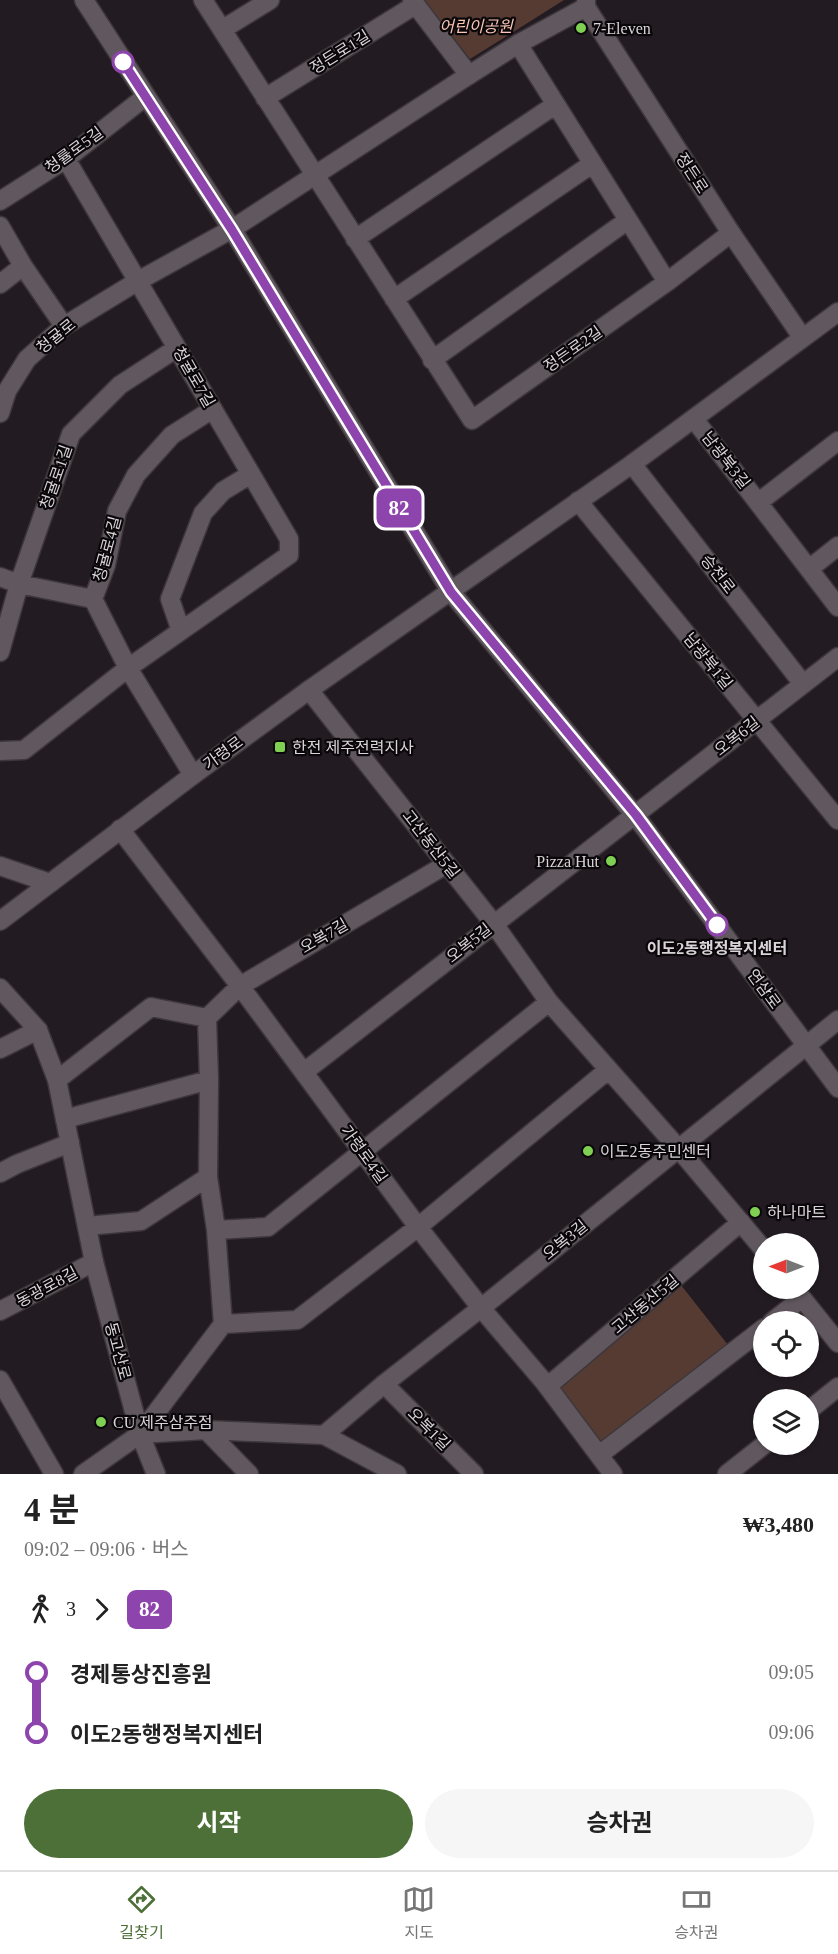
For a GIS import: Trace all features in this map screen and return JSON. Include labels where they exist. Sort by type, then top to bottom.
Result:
[{"type":"street","name":"연삼로","points":[[84,0],[232,230],[451,592],[636,815],[838,1088]]},
{"type":"street","points":[[203,0],[314,174]]},
{"type":"street","points":[[223,29],[270,0]]},
{"type":"street","name":"정든로1길","points":[[265,98],[414,2],[468,75]]},
{"type":"street","name":"정든로","points":[[232,230],[468,75],[586,4],[731,233],[802,337]]},
{"type":"street","points":[[518,45],[667,282]]},
{"type":"street","name":"청률로5길","points":[[0,201],[66,159],[146,97]]},
{"type":"street","points":[[355,239],[555,105]]},
{"type":"street","points":[[66,159],[138,281]]},
{"type":"street","points":[[394,299],[592,164]]},
{"type":"street","name":"정든로2길","points":[[314,174],[472,420],[667,282],[731,233]]},
{"type":"street","points":[[432,360],[628,220]]},
{"type":"street","points":[[0,226],[23,266],[64,326]]},
{"type":"street","name":"청귤로","points":[[0,413],[7,391],[27,359],[64,326],[138,281],[232,230]]},
{"type":"street","points":[[0,284],[23,266]]},
{"type":"street","name":"청귤로7길","points":[[0,751],[24,750],[128,668],[289,555],[289,539],[138,281]]},
{"type":"street","points":[[451,592],[632,464],[838,312]]},
{"type":"street","name":"청귤로1길","points":[[0,652],[19,584],[71,434],[120,386],[177,348]]},
{"type":"street","name":"청귤로4길","points":[[193,775],[128,668],[93,599],[106,565],[117,511],[136,475],[172,435],[213,409]]},
{"type":"street","name":"남광북3길","points":[[694,419],[838,607]]},
{"type":"street","name":"남광북3길","points":[[759,502],[838,441]]},
{"type":"street","name":"승천로","points":[[632,464],[803,684]]},
{"type":"street","points":[[181,631],[170,599],[203,513],[223,491],[251,474]]},
{"type":"street","name":"남광북1길","points":[[578,501],[838,820]]},
{"type":"street","points":[[809,569],[838,546]]},
{"type":"street","points":[[0,577],[19,584],[93,599]]},
{"type":"street","name":"가령로","points":[[0,921],[120,829],[309,690],[451,592]]},
{"type":"street","name":"오복6길","points":[[636,815],[838,657]]},
{"type":"street","name":"고산동산5길","points":[[309,690],[494,924],[549,1002],[753,1237]]},
{"type":"street","name":"오복5길","points":[[304,1072],[636,815]]},
{"type":"street","name":"가령로4길","points":[[120,829],[240,986],[418,1227],[481,1308],[548,1386],[613,1474]]},
{"type":"street","name":"오복7길","points":[[207,1018],[240,986],[447,864]]},
{"type":"street","points":[[0,866],[50,883]]},
{"type":"street","name":"동고산로","points":[[0,988],[38,1030],[57,1080],[94,1262],[140,1434],[156,1474]]},
{"type":"street","points":[[216,1230],[268,1227],[549,1002]]},
{"type":"street","points":[[57,1080],[151,1007],[207,1018],[208,1177],[216,1230],[223,1324],[140,1434],[83,1474]]},
{"type":"street","name":"오복3길","points":[[324,1435],[384,1384],[838,1020]]},
{"type":"street","points":[[0,1049],[38,1030]]},
{"type":"street","points":[[223,1324],[297,1320],[418,1227],[608,1071]]},
{"type":"street","points":[[65,1119],[209,1080]]},
{"type":"street","points":[[0,1173],[70,1143]]},
{"type":"street","points":[[87,1226],[141,1221],[208,1177]]},
{"type":"street","name":"고산동산5길","points":[[548,1386],[741,1222]]},
{"type":"street","name":"동광로8길","points":[[0,1311],[94,1262]]},
{"type":"street","points":[[782,1311],[793,1299]]},
{"type":"street","points":[[803,1299],[838,1343]]},
{"type":"street","points":[[599,1455],[753,1336]]},
{"type":"street","points":[[0,1380],[7,1410],[54,1474]]},
{"type":"street","name":"오복1길","points":[[384,1384],[474,1474]]},
{"type":"street","points":[[819,1403],[838,1388]]},
{"type":"street","points":[[140,1434],[206,1431],[324,1435],[397,1474]]},
{"type":"street","points":[[206,1431],[249,1474]]},
{"type":"street","points":[[728,1474],[753,1454]]},
{"type":"green space","name":"어린이공원","points":[[424,0],[564,0],[470,59]]},
{"type":"green space","points":[[681,1285],[728,1345],[602,1445],[555,1385]]},
{"type":"bus line","name":"82","points":[[123,62],[232,230],[451,592],[636,815],[717,925]]},
{"type":"place","name":"7-Eleven","points":[[581,28]]},
{"type":"place","name":"한전 제주전력지사","points":[[280,747]]},
{"type":"place","name":"Pizza Hut","points":[[611,861]]},
{"type":"place","name":"이도2동행정복지센터","points":[[717,925]]},
{"type":"place","name":"이도2동주민센터","points":[[588,1151]]},
{"type":"place","name":"하나마트","points":[[755,1212]]},
{"type":"place","name":"CU 제주삼주점","points":[[101,1422]]}]
